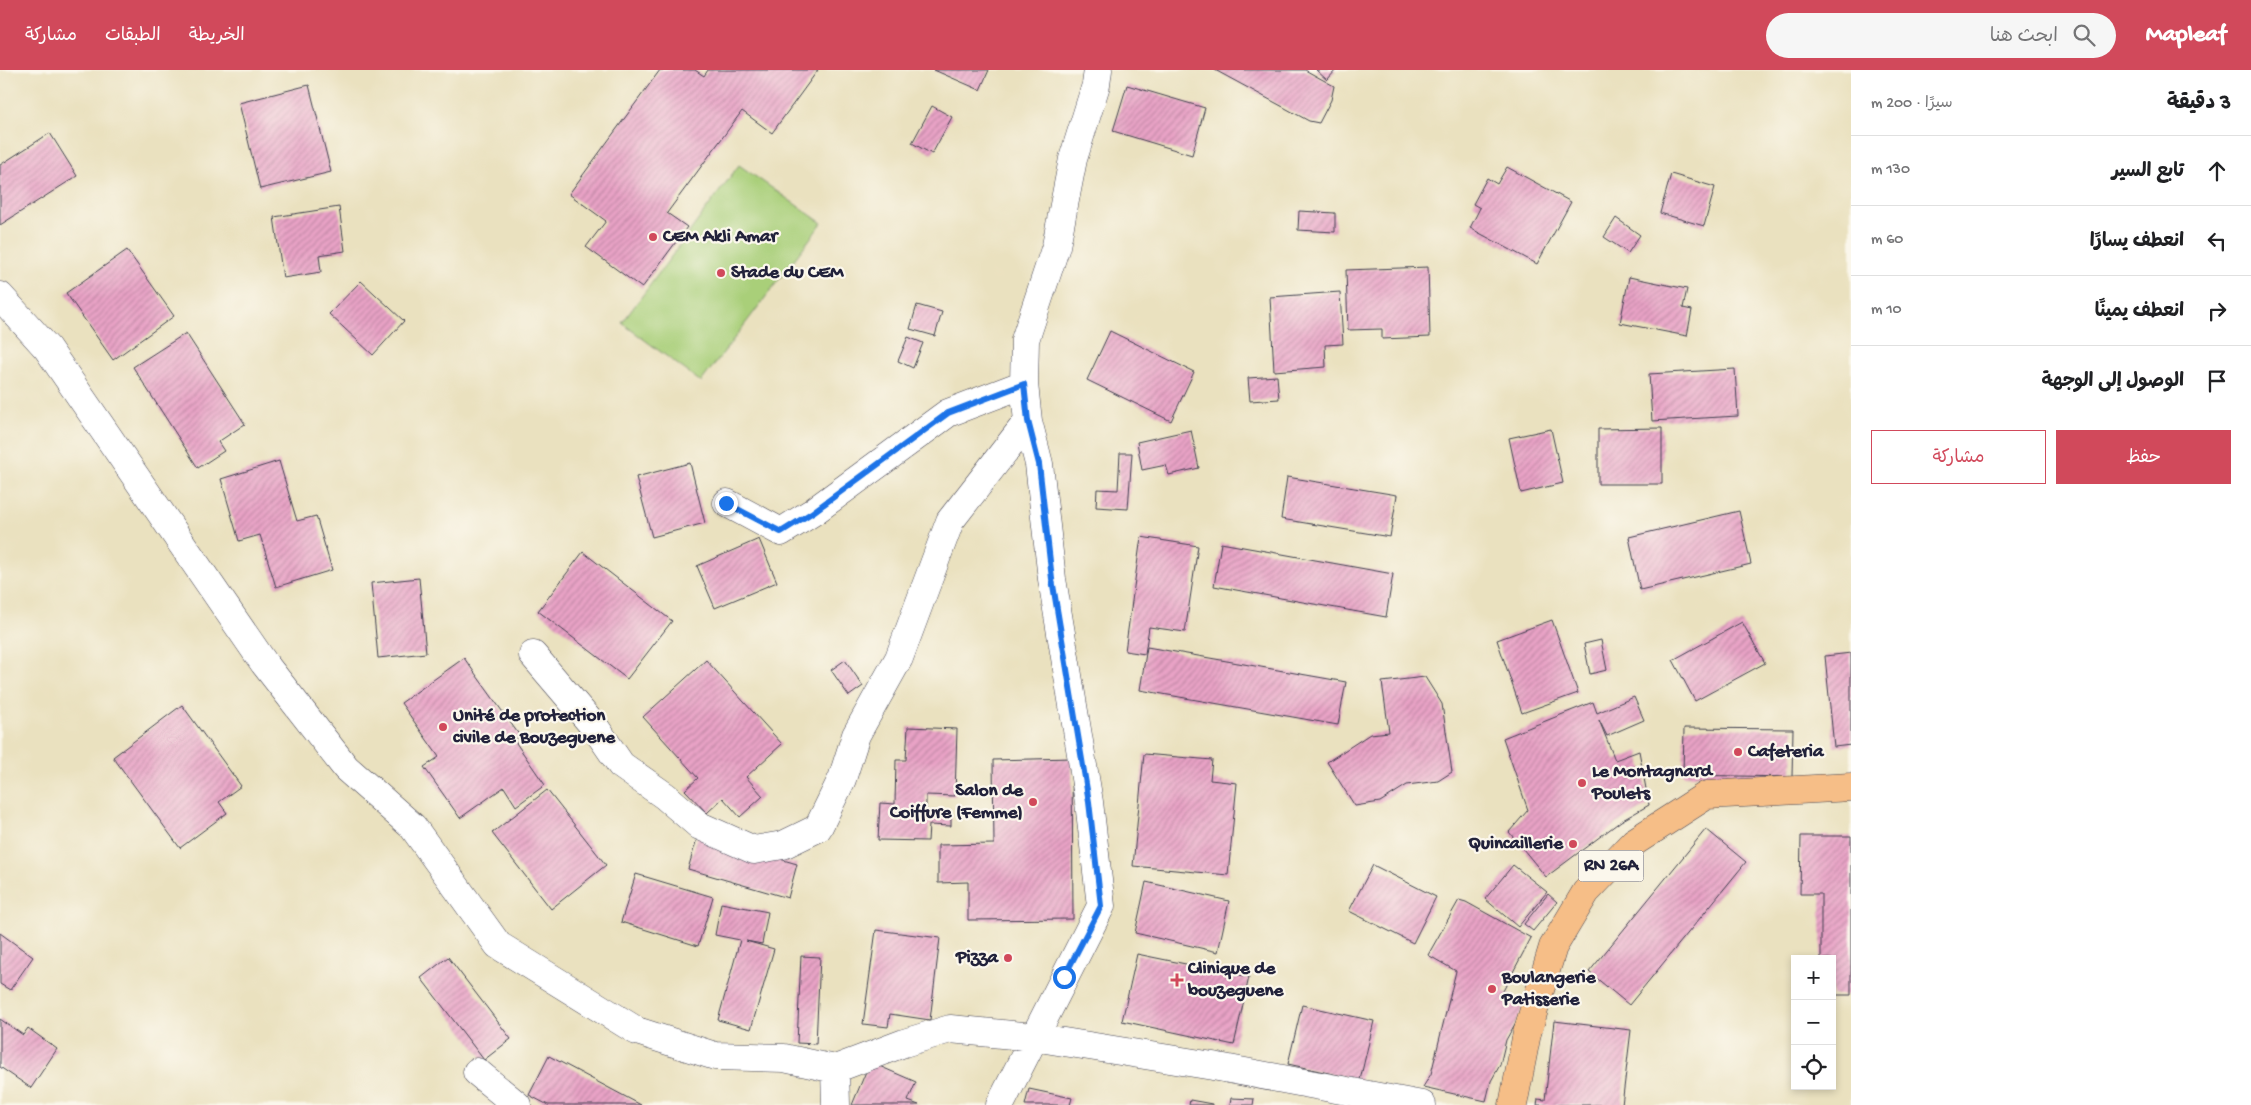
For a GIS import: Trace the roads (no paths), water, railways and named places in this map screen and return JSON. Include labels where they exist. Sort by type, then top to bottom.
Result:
[{"type":"main road","name":"RN 26A","points":[[1513,1105],[1527,1033],[1553,947],[1586,892],[1634,842],[1707,795],[1851,787]]},
{"type":"street","points":[[1000,1105],[1101,906],[1089,802],[1052,579],[1039,464],[1028,421],[1024,384],[1025,340],[1056,246],[1073,159],[1096,85],[1098,70]]},
{"type":"street","points":[[0,296],[46,348],[264,663],[346,768],[413,826],[498,946],[637,1031],[715,1056],[784,1058],[836,1069],[904,1044],[950,1030],[1034,1037],[1213,1066],[1422,1105]]},
{"type":"street","points":[[726,503],[781,532],[813,512],[948,413],[1024,384]]},
{"type":"street","points":[[533,655],[597,730],[621,766],[665,796],[700,826],[754,850],[783,845],[818,828],[842,779],[856,736],[898,658],[950,521],[1028,421]]},
{"type":"street","points":[[836,1069],[836,1105]]},
{"type":"street","points":[[477,1072],[517,1105]]},
{"type":"place","name":"CEM Akli Amar","points":[[653,237]]},
{"type":"place","name":"Stade du CEM","points":[[721,273]]},
{"type":"place","name":"Unité de protection civile de Bouzeguene","points":[[443,727]]},
{"type":"place","name":"Cafeteria","points":[[1738,752]]},
{"type":"place","name":"Le Montagnard Poulets","points":[[1582,783]]},
{"type":"place","name":"Salon de Coiffure (Femme)","points":[[1033,802]]},
{"type":"place","name":"Quincaillerie","points":[[1573,844]]},
{"type":"place","name":"Pizza","points":[[1008,958]]},
{"type":"place","name":"Clinique de bouzeguene","points":[[1177,980]]},
{"type":"place","name":"Boulangerie Patisserie","points":[[1492,989]]}]
